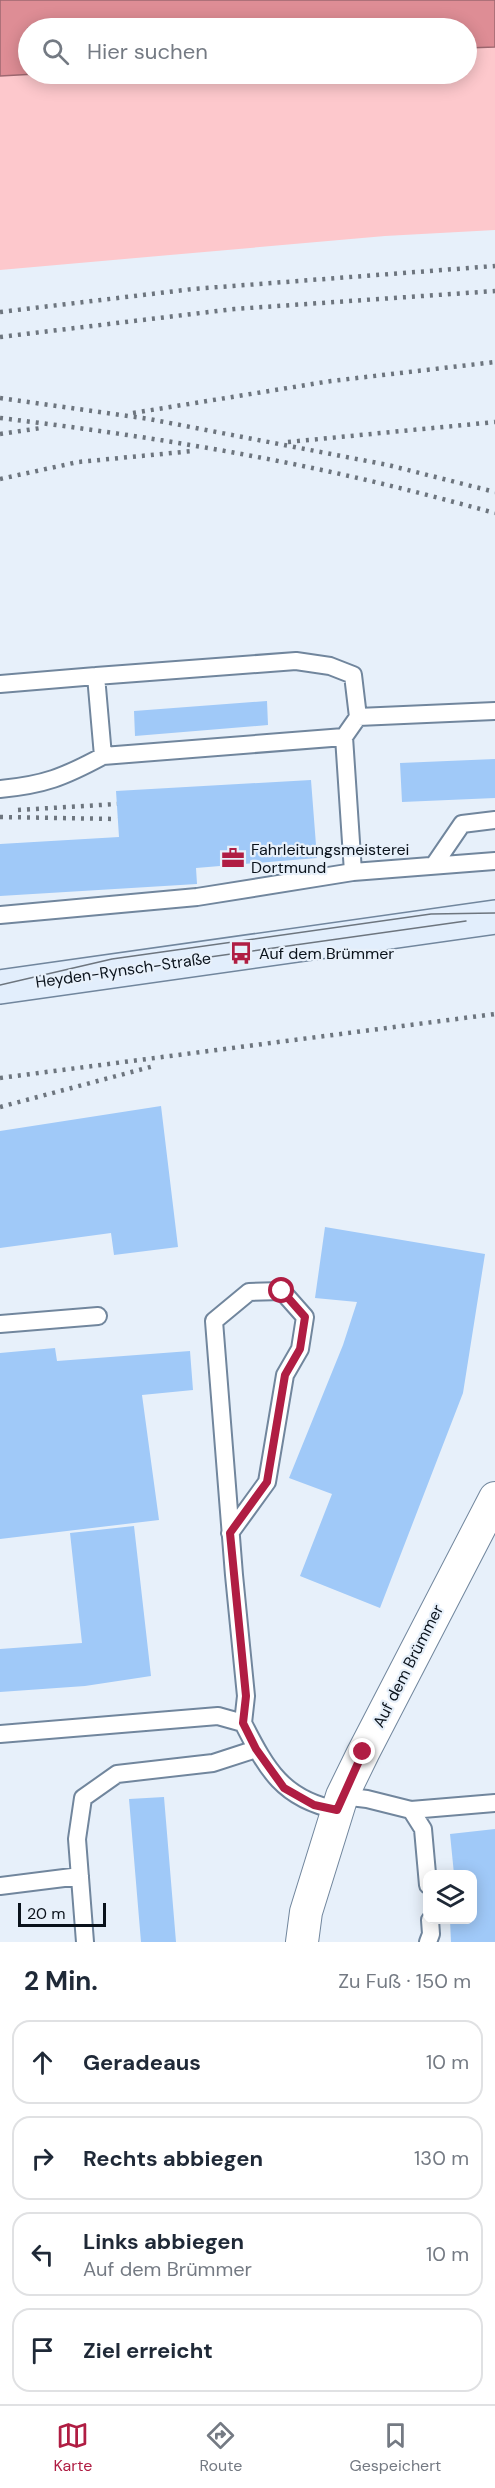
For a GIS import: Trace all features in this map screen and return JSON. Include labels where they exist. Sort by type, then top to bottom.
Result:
[{"type":"main road","name":"Heyden-Rynsch-Straße","points":[[0,987],[495,917]]},
{"type":"street","name":"Auf dem Brümmer","points":[[302,1942],[306,1912],[339,1803],[363,1752],[495,1498]]},
{"type":"lane","points":[[0,684],[296,661],[330,666],[353,675],[358,717],[344,737],[353,872]]},
{"type":"lane","points":[[96,676],[103,756]]},
{"type":"lane","points":[[358,717],[495,711]]},
{"type":"lane","points":[[0,789],[62,778],[103,756],[344,737]]},
{"type":"lane","points":[[434,865],[462,824],[495,820]]},
{"type":"lane","points":[[0,915],[197,897],[353,872],[495,861]]},
{"type":"lane","points":[[230,1533],[267,1482],[285,1375],[300,1349],[305,1317],[282,1291],[249,1292],[214,1321],[230,1533],[246,1696],[243,1723],[256,1749],[284,1788],[314,1805],[367,1799],[411,1810],[495,1803]]},
{"type":"lane","points":[[0,1324],[99,1316]]},
{"type":"lane","points":[[0,1734],[218,1716],[243,1723]]},
{"type":"lane","points":[[85,1942],[77,1839],[83,1798],[117,1774],[213,1763],[256,1749]]},
{"type":"lane","points":[[411,1810],[423,1829],[427,1870]]},
{"type":"lane","points":[[0,1886],[80,1876]]},
{"type":"lane","points":[[428,1942],[431,1934],[430,1924]]},
{"type":"shaded area","points":[[0,0],[495,0],[495,47],[477,48],[477,18],[18,18],[18,75],[0,76]]},
{"type":"shaded area","points":[[495,47],[495,230],[385,236],[0,270],[0,76],[18,75],[18,84],[477,84],[477,48]]},
{"type":"building","points":[[267,701],[268,725],[135,736],[134,711]]},
{"type":"building","points":[[495,759],[495,798],[402,802],[400,763]]},
{"type":"building","points":[[311,780],[317,858],[196,868],[197,884],[0,896],[0,844],[119,837],[116,791]]},
{"type":"building","points":[[161,1106],[178,1247],[114,1255],[111,1233],[0,1248],[0,1131]]},
{"type":"building","points":[[325,1227],[485,1254],[463,1393],[380,1608],[300,1576],[332,1494],[289,1478],[343,1345],[357,1302],[315,1298]]},
{"type":"building","points":[[55,1348],[57,1361],[190,1351],[193,1390],[142,1395],[159,1520],[0,1539],[0,1353]]},
{"type":"building","points":[[134,1526],[151,1676],[85,1686],[0,1692],[0,1649],[82,1643],[70,1533]]},
{"type":"building","points":[[164,1797],[176,1942],[141,1942],[129,1799]]},
{"type":"building","points":[[495,1829],[495,1942],[451,1942],[450,1924],[477,1924],[477,1870],[454,1870],[450,1834]]},
{"type":"tram line","points":[[0,985],[112,959],[431,914],[495,913]]},
{"type":"tram line","points":[[53,979],[466,921]]},
{"type":"railway","points":[[0,312],[193,289],[495,266]]},
{"type":"railway","points":[[0,337],[234,309],[495,291]]},
{"type":"railway","points":[[133,413],[331,381],[495,362]]},
{"type":"railway","points":[[0,398],[149,419],[388,465],[495,492]]},
{"type":"railway","points":[[0,418],[88,429],[262,458],[367,480],[495,513]]},
{"type":"railway","points":[[288,442],[495,422]]},
{"type":"railway","points":[[0,434],[41,428]]},
{"type":"railway","points":[[0,479],[78,462],[193,451]]},
{"type":"railway","points":[[18,810],[117,804]]},
{"type":"railway","points":[[0,817],[117,819]]},
{"type":"railway","points":[[0,1078],[495,1014]]},
{"type":"railway","points":[[0,1107],[154,1066]]},
{"type":"place","name":"Fahrleitungsmeisterei Dortmund","points":[[233,858]]},
{"type":"place","name":"Auf dem Brümmer","points":[[241,953]]},
{"type":"route","points":[[282,1291],[305,1317],[300,1349],[285,1375],[267,1482],[230,1533],[246,1696],[243,1723],[256,1749],[284,1788],[314,1805],[337,1810],[363,1752]]}]
